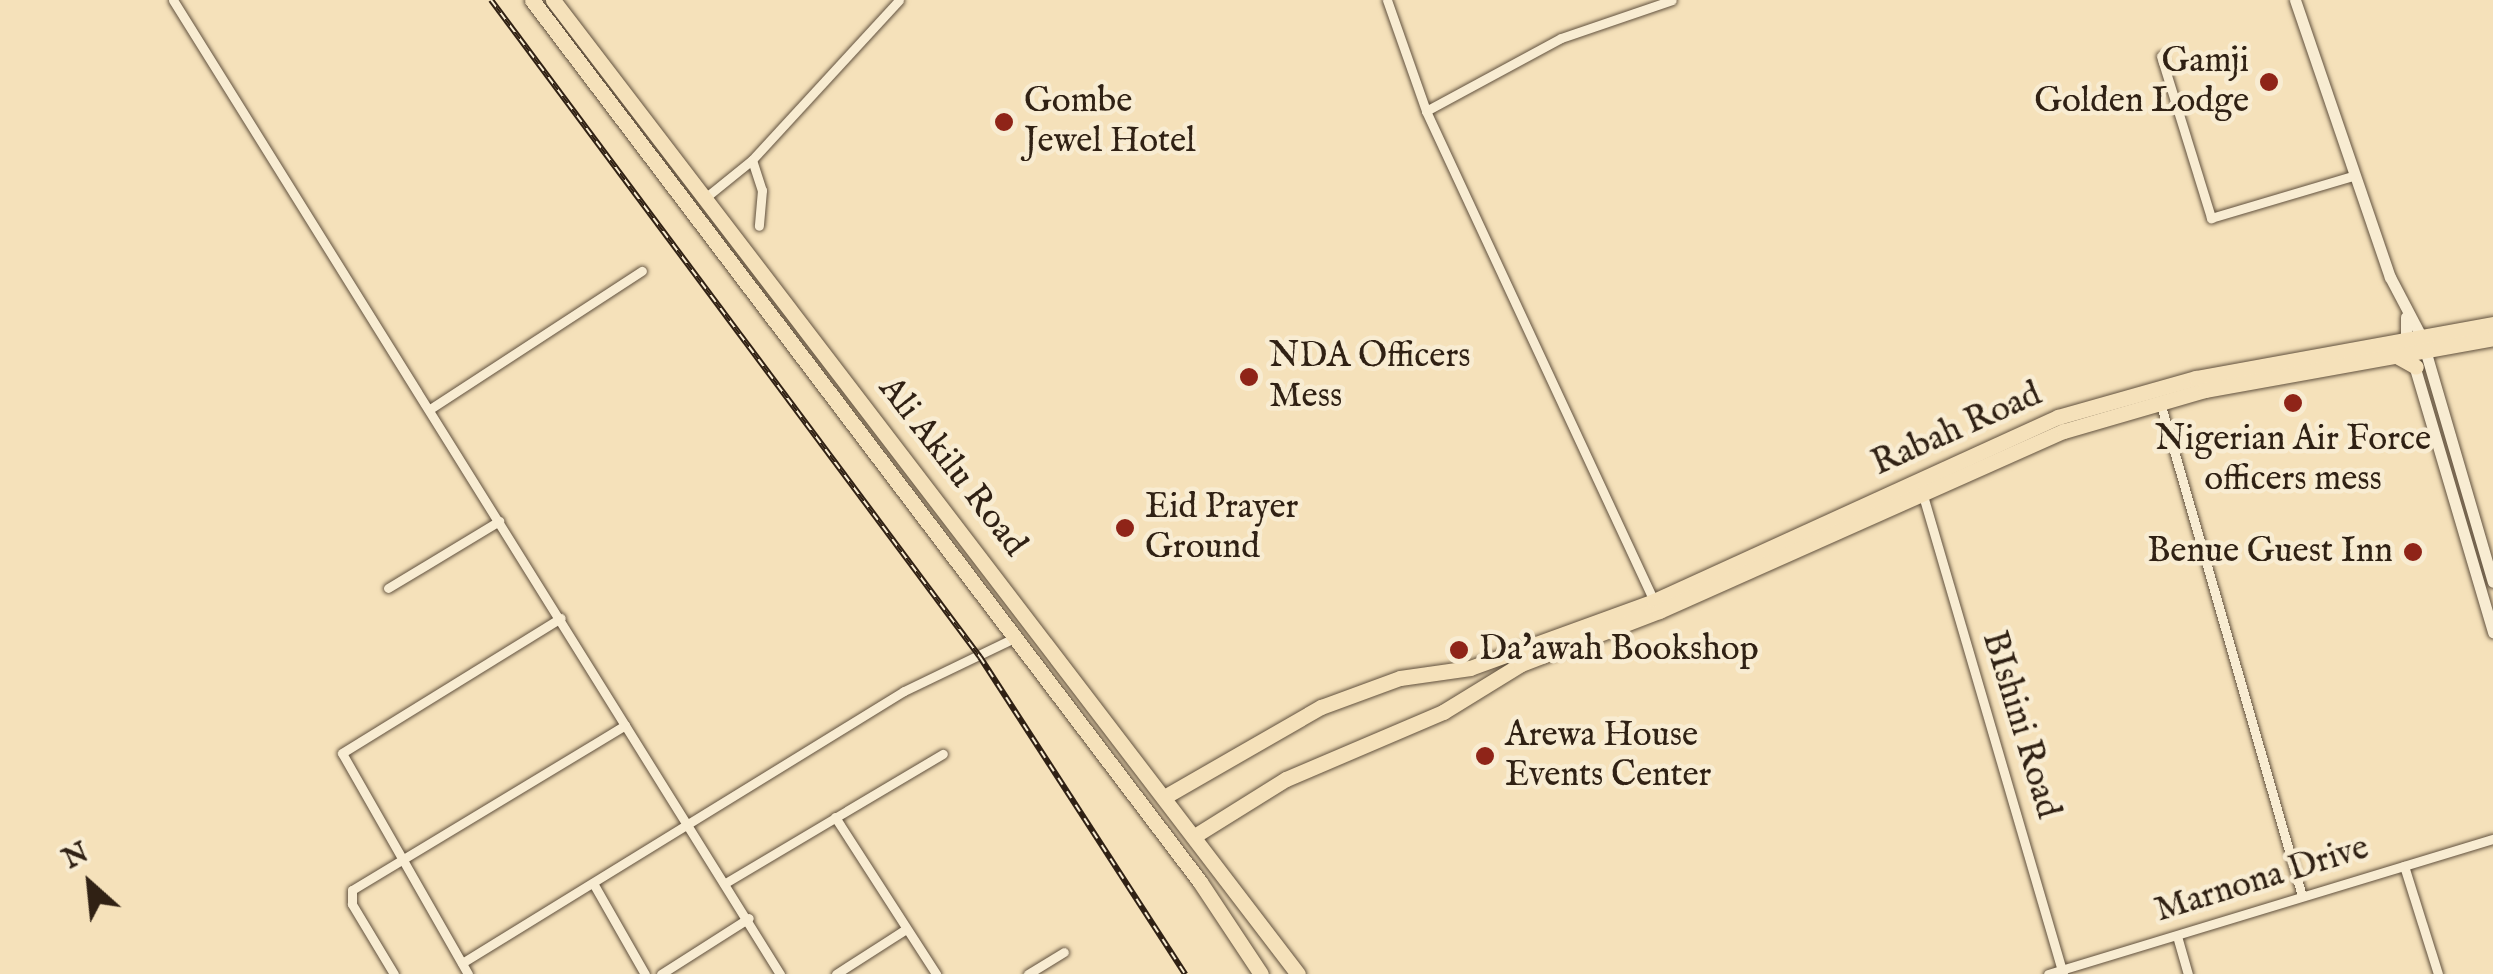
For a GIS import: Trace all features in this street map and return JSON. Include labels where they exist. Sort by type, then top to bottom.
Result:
[{"type":"main road","name":"Ali Akilu Road","points":[[543,2],[705,198],[1166,796],[1298,974]]},
{"type":"main road","name":"Ali Akilu Road","points":[[543,2],[1014,638],[1200,882],[1261,974]]},
{"type":"main road","name":"Rabah Road","points":[[1196,836],[1286,779],[1443,712],[1520,664],[1659,611],[2064,432],[2160,402],[2421,350],[2493,324]]},
{"type":"main road","name":"Rabah Road","points":[[1166,796],[1332,702],[1400,678],[1470,668],[1654,601],[2088,406],[2493,338]]},
{"type":"street","points":[[172,0],[727,882],[780,974]]},
{"type":"street","points":[[705,198],[752,160],[900,0]]},
{"type":"street","points":[[1387,0],[1426,111],[1654,601]]},
{"type":"street","points":[[1426,111],[1561,38],[1672,0]]},
{"type":"street","points":[[2295,0],[2353,176],[2421,350],[2493,582]]},
{"type":"street","points":[[2161,56],[2211,218],[2353,176]]},
{"type":"street","points":[[752,160],[762,190],[759,226]]},
{"type":"street","points":[[430,408],[642,270]]},
{"type":"street","points":[[2421,350],[2493,632]]},
{"type":"street","points":[[2160,402],[2302,896]]},
{"type":"street","name":"BIshini Road","points":[[1922,492],[2062,972]]},
{"type":"street","points":[[388,588],[498,522]]},
{"type":"street","points":[[468,974],[342,752],[561,618]]},
{"type":"street","points":[[462,963],[904,691],[1014,638]]},
{"type":"street","points":[[378,974],[391,970],[350,896],[625,725]]},
{"type":"street","points":[[727,882],[942,754]]},
{"type":"street","points":[[835,817],[936,974]]},
{"type":"street","name":"Marnona Drive","points":[[2048,974],[2493,838]]},
{"type":"street","points":[[2404,866],[2438,974]]},
{"type":"street","points":[[593,883],[645,974]]},
{"type":"street","points":[[661,974],[748,918]]},
{"type":"street","points":[[836,974],[906,929]]},
{"type":"street","points":[[2177,936],[2188,974]]},
{"type":"street","points":[[1028,974],[1064,952]]},
{"type":"railway","points":[[491,0],[980,657],[1185,974]]},
{"type":"place","name":"Gamji Golden Lodge","points":[[2269,82]]},
{"type":"place","name":"Gombe Jewel Hotel","points":[[1004,122]]},
{"type":"place","name":"NDA Officers Mess","points":[[1249,377]]},
{"type":"place","name":"Nigerian Air Force officers mess","points":[[2293,403]]},
{"type":"place","name":"Eid Prayer Ground","points":[[1125,528]]},
{"type":"place","name":"Benue Guest Inn","points":[[2413,552]]},
{"type":"place","name":"Da'awah Bookshop","points":[[1459,650]]},
{"type":"place","name":"Arewa House Events Center","points":[[1485,756]]}]
